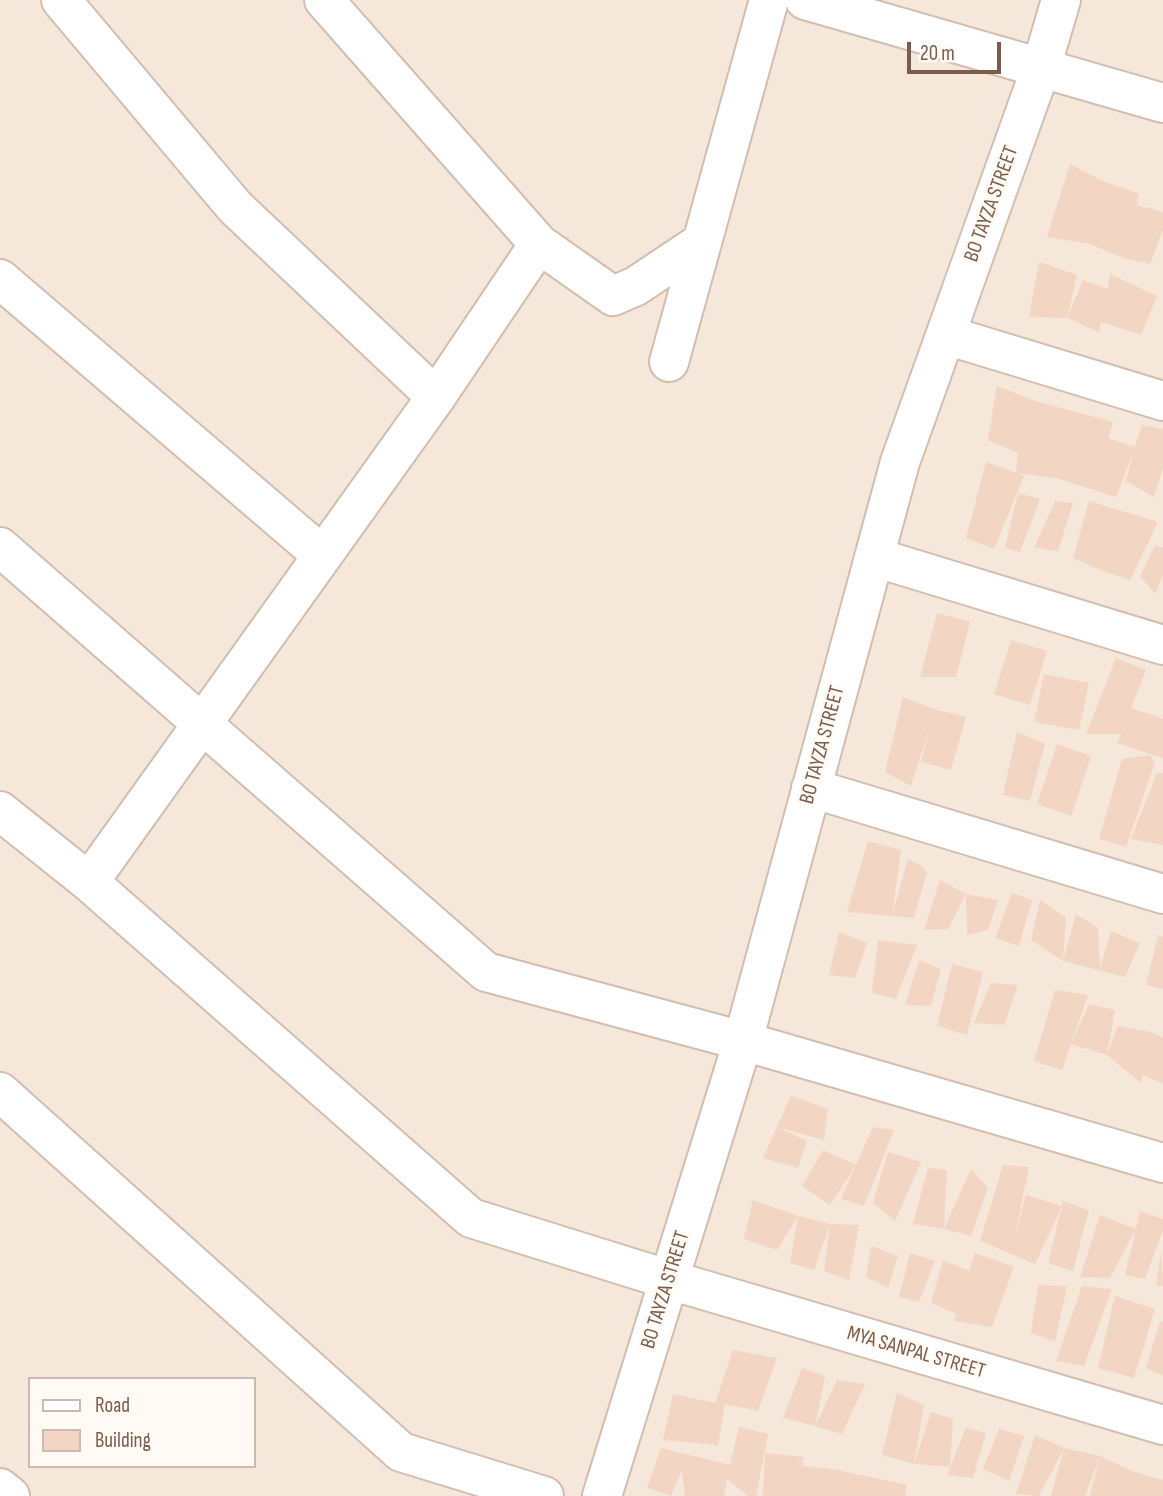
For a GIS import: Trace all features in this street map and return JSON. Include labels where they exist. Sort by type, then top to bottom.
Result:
[{"type":"street","points":[[61,0],[235,207],[436,397]]},
{"type":"street","points":[[324,0],[538,244],[613,296],[636,286],[702,242]]},
{"type":"street","points":[[669,362],[769,0]]},
{"type":"street","points":[[805,0],[1163,103]]},
{"type":"street","name":"BO TAYZA STREET","points":[[602,1496],[743,1041],[900,462],[1041,68],[1061,0]]},
{"type":"street","points":[[89,882],[436,397],[538,244]]},
{"type":"street","points":[[0,279],[322,555]]},
{"type":"street","points":[[946,335],[1163,401]]},
{"type":"street","points":[[0,547],[486,972],[743,1041],[1163,1163]]},
{"type":"street","points":[[874,557],[1163,645]]},
{"type":"street","points":[[811,789],[1163,894]]},
{"type":"street","name":"MYA SANPAL STREET","points":[[0,811],[89,882],[471,1218],[670,1280],[1163,1425]]},
{"type":"street","points":[[0,1092],[401,1452],[544,1496]]},
{"type":"street","points":[[0,1488],[10,1496]]},
{"type":"shaded area","points":[[0,0],[1163,0],[1163,1496],[0,1496]]},
{"type":"building","points":[[1070,164],[1103,181],[1139,194],[1137,205],[1163,212],[1163,229],[1150,264],[1124,258],[1090,244],[1047,237]]},
{"type":"building","points":[[1039,262],[1077,275],[1067,318],[1029,317]]},
{"type":"building","points":[[1110,274],[1157,296],[1141,335],[1101,322],[1099,332],[1067,318],[1083,280],[1108,289]]},
{"type":"building","points":[[997,386],[1035,401],[1113,422],[1108,438],[1135,447],[1142,425],[1163,429],[1163,468],[1154,497],[1126,481],[1134,450],[1116,497],[1056,478],[1016,473],[1018,453],[988,440]]},
{"type":"building","points":[[986,462],[1024,476],[994,549],[966,538]]},
{"type":"building","points":[[1018,493],[1040,499],[1020,552],[1005,548]]},
{"type":"building","points":[[1055,501],[1073,503],[1058,551],[1034,548]]},
{"type":"building","points":[[1089,501],[1158,522],[1130,580],[1073,558]]},
{"type":"building","points":[[1155,545],[1163,548],[1163,575],[1155,594],[1140,576]]},
{"type":"building","points":[[937,613],[970,622],[956,677],[920,677]]},
{"type":"building","points":[[1011,640],[1047,651],[1030,705],[994,694]]},
{"type":"building","points":[[1116,658],[1146,670],[1131,708],[1163,719],[1163,758],[1117,743],[1121,734],[1086,734]]},
{"type":"building","points":[[1044,674],[1089,683],[1079,730],[1034,722]]},
{"type":"building","points":[[903,697],[966,717],[951,770],[921,762],[929,729],[911,786],[885,772]]},
{"type":"building","points":[[1017,732],[1045,744],[1030,801],[1003,795]]},
{"type":"building","points":[[1057,744],[1091,756],[1071,816],[1037,804]]},
{"type":"building","points":[[1150,755],[1155,762],[1126,847],[1099,839],[1122,759]]},
{"type":"building","points":[[1157,773],[1163,773],[1163,845],[1131,839]]},
{"type":"building","points":[[868,841],[901,850],[892,916],[847,912]]},
{"type":"building","points":[[908,859],[927,872],[914,918],[892,916]]},
{"type":"building","points":[[940,880],[966,894],[948,929],[924,930]]},
{"type":"building","points":[[1012,893],[1032,900],[1019,946],[995,938]]},
{"type":"building","points":[[966,894],[998,900],[988,930],[967,935]]},
{"type":"building","points":[[1040,900],[1066,918],[1063,961],[1031,940]]},
{"type":"building","points":[[1076,914],[1098,928],[1100,969],[1111,931],[1140,943],[1125,977],[1063,961]]},
{"type":"building","points":[[839,932],[867,943],[855,978],[829,975]]},
{"type":"building","points":[[1158,935],[1163,937],[1163,989],[1146,985]]},
{"type":"building","points":[[878,940],[917,945],[896,999],[872,993]]},
{"type":"building","points":[[919,960],[941,969],[931,1006],[905,1005]]},
{"type":"building","points":[[952,964],[983,972],[967,1035],[937,1026]]},
{"type":"building","points":[[991,983],[1018,985],[1004,1025],[974,1023]]},
{"type":"building","points":[[1055,990],[1088,995],[1062,1070],[1034,1061]]},
{"type":"building","points":[[1089,1004],[1115,1010],[1107,1055],[1071,1044]]},
{"type":"building","points":[[1118,1026],[1151,1032],[1163,1038],[1163,1083],[1142,1075],[1141,1083],[1107,1055]]},
{"type":"building","points":[[791,1096],[828,1109],[824,1140],[777,1127]]},
{"type":"building","points":[[777,1127],[807,1141],[798,1168],[763,1158]]},
{"type":"building","points":[[873,1127],[894,1130],[864,1206],[841,1199]]},
{"type":"building","points":[[823,1150],[856,1165],[830,1205],[802,1186]]},
{"type":"building","points":[[888,1152],[921,1162],[895,1221],[873,1203]]},
{"type":"building","points":[[1003,1165],[1029,1167],[1014,1240],[1026,1195],[1062,1206],[1035,1264],[980,1241]]},
{"type":"building","points":[[928,1168],[947,1170],[944,1229],[913,1224]]},
{"type":"building","points":[[971,1169],[988,1188],[971,1236],[944,1229]]},
{"type":"building","points":[[753,1200],[798,1216],[777,1250],[744,1239]]},
{"type":"building","points":[[1063,1201],[1089,1210],[1073,1271],[1048,1263]]},
{"type":"building","points":[[1140,1211],[1163,1219],[1163,1230],[1145,1279],[1125,1275]]},
{"type":"building","points":[[1100,1215],[1136,1229],[1110,1278],[1080,1277]]},
{"type":"building","points":[[798,1216],[830,1224],[814,1270],[790,1263]]},
{"type":"building","points":[[830,1224],[859,1225],[849,1280],[824,1271]]},
{"type":"building","points":[[871,1246],[898,1256],[888,1288],[866,1277]]},
{"type":"building","points":[[1161,1252],[1163,1286],[1156,1286]]},
{"type":"building","points":[[910,1253],[935,1261],[919,1302],[899,1297]]},
{"type":"building","points":[[975,1253],[1014,1267],[992,1327],[954,1321],[957,1314],[931,1303],[943,1260],[969,1271]]},
{"type":"building","points":[[1038,1285],[1067,1286],[1055,1342],[1031,1333]]},
{"type":"building","points":[[1082,1286],[1112,1289],[1084,1366],[1056,1361]]},
{"type":"building","points":[[1115,1296],[1155,1309],[1134,1378],[1098,1368]]},
{"type":"building","points":[[1160,1321],[1163,1323],[1163,1376],[1146,1368]]},
{"type":"building","points":[[733,1350],[777,1358],[758,1411],[725,1404],[718,1445],[663,1440],[673,1394],[715,1403]]},
{"type":"building","points":[[802,1368],[825,1376],[815,1426],[783,1418]]},
{"type":"building","points":[[837,1380],[865,1384],[842,1434],[815,1426]]},
{"type":"building","points":[[897,1393],[924,1405],[914,1464],[882,1455]]},
{"type":"building","points":[[931,1412],[953,1419],[950,1467],[914,1464]]},
{"type":"building","points":[[739,1427],[768,1434],[756,1496],[748,1496],[727,1479],[724,1496],[685,1496],[682,1470],[671,1496],[647,1488],[661,1448],[730,1465]]},
{"type":"building","points":[[966,1428],[986,1433],[973,1478],[947,1475]]},
{"type":"building","points":[[999,1429],[1024,1436],[1009,1481],[983,1469]]},
{"type":"building","points":[[1035,1435],[1064,1448],[1039,1496],[1016,1494]]},
{"type":"building","points":[[1064,1448],[1100,1456],[1085,1496],[1051,1496]]},
{"type":"building","points":[[765,1453],[804,1457],[802,1466],[833,1469],[907,1485],[905,1496],[763,1496]]},
{"type":"building","points":[[1100,1456],[1134,1472],[1163,1480],[1163,1496],[1090,1496]]}]
